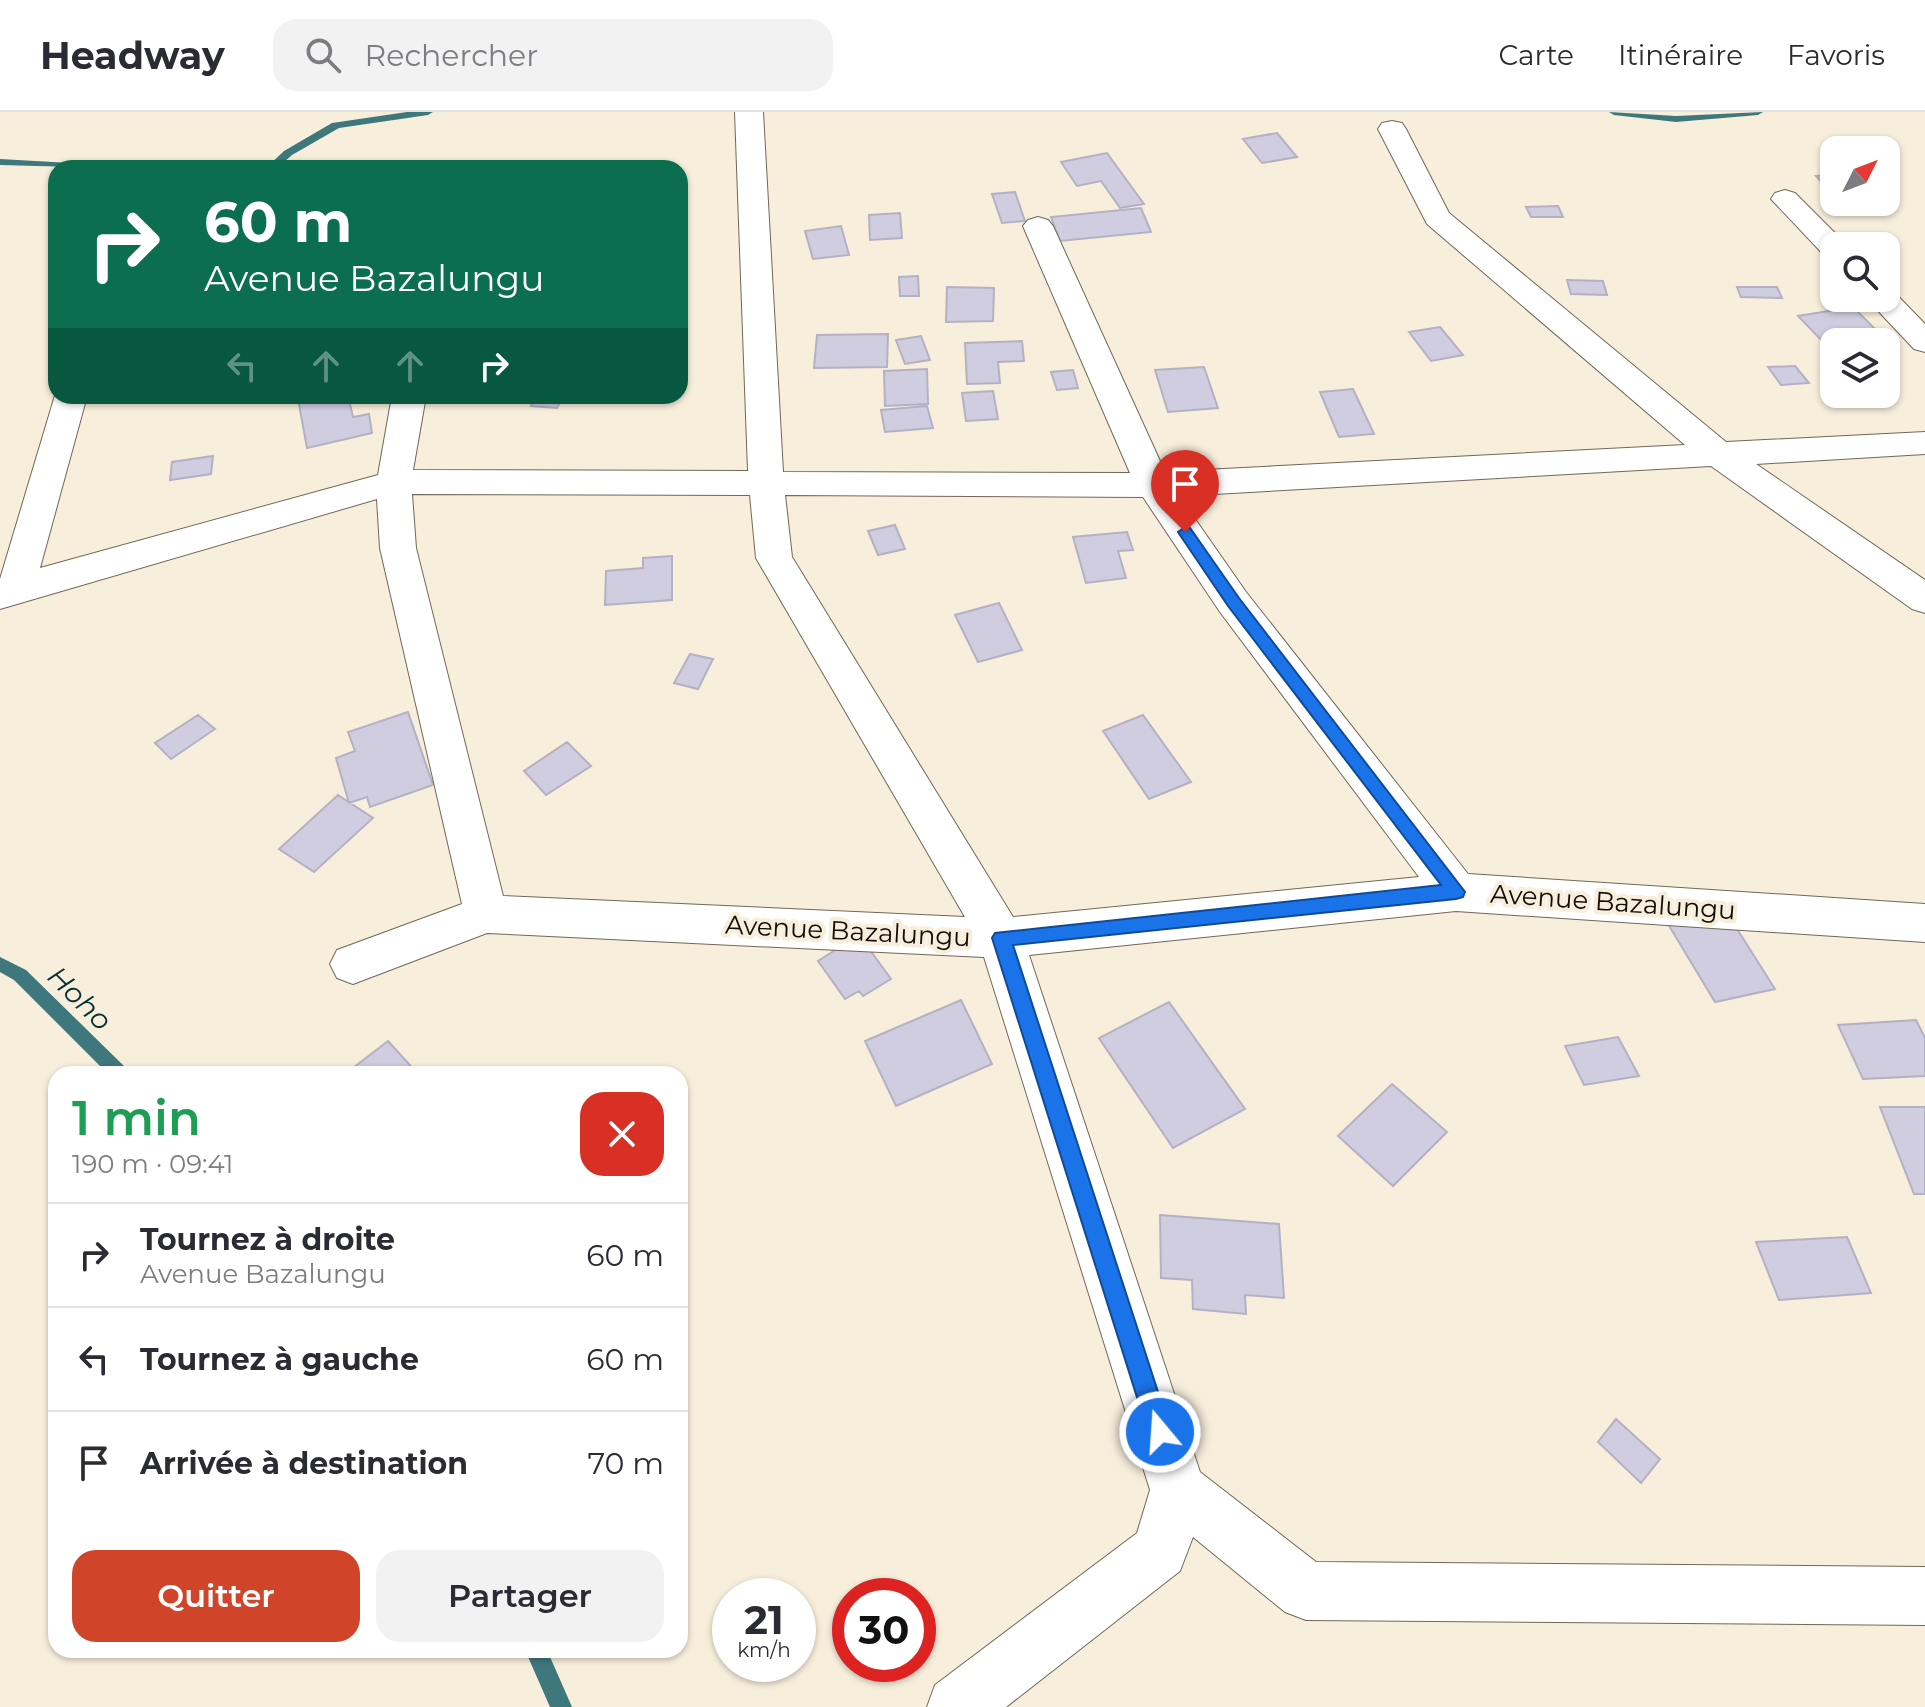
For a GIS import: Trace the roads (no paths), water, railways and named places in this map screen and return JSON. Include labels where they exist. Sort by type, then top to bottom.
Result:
[{"type":"street","points":[[749,112],[766,483],[774,558],[1001,938],[1178,1490],[1306,1591],[1925,1596]]},
{"type":"street","points":[[1392,129],[1437,218],[1718,454],[1925,599]]},
{"type":"street","points":[[1785,199],[1820,234]]},
{"type":"street","points":[[1038,226],[1153,485],[1233,602],[1456,892]]},
{"type":"street","points":[[1896,312],[1925,342]]},
{"type":"street","points":[[8,592],[67,404]]},
{"type":"street","points":[[408,404],[394,482],[398,548],[486,914]]},
{"type":"street","points":[[8,592],[394,482],[1153,485],[1925,443]]},
{"type":"street","name":"Avenue Bazalungu","points":[[353,964],[486,914],[1001,938],[1456,892],[1922,927]]},
{"type":"street","points":[[957,1707],[1160,1551],[1178,1490]]},
{"type":"waterway","points":[[280,160],[336,125],[428,112]]},
{"type":"waterway","points":[[1614,112],[1676,119],[1758,112]]},
{"type":"waterway","points":[[0,162],[48,165]]},
{"type":"waterway","name":"Hoho","points":[[0,964],[20,975],[112,1066]]},
{"type":"waterway","name":"Hoho","points":[[540,1658],[561,1707]]}]
